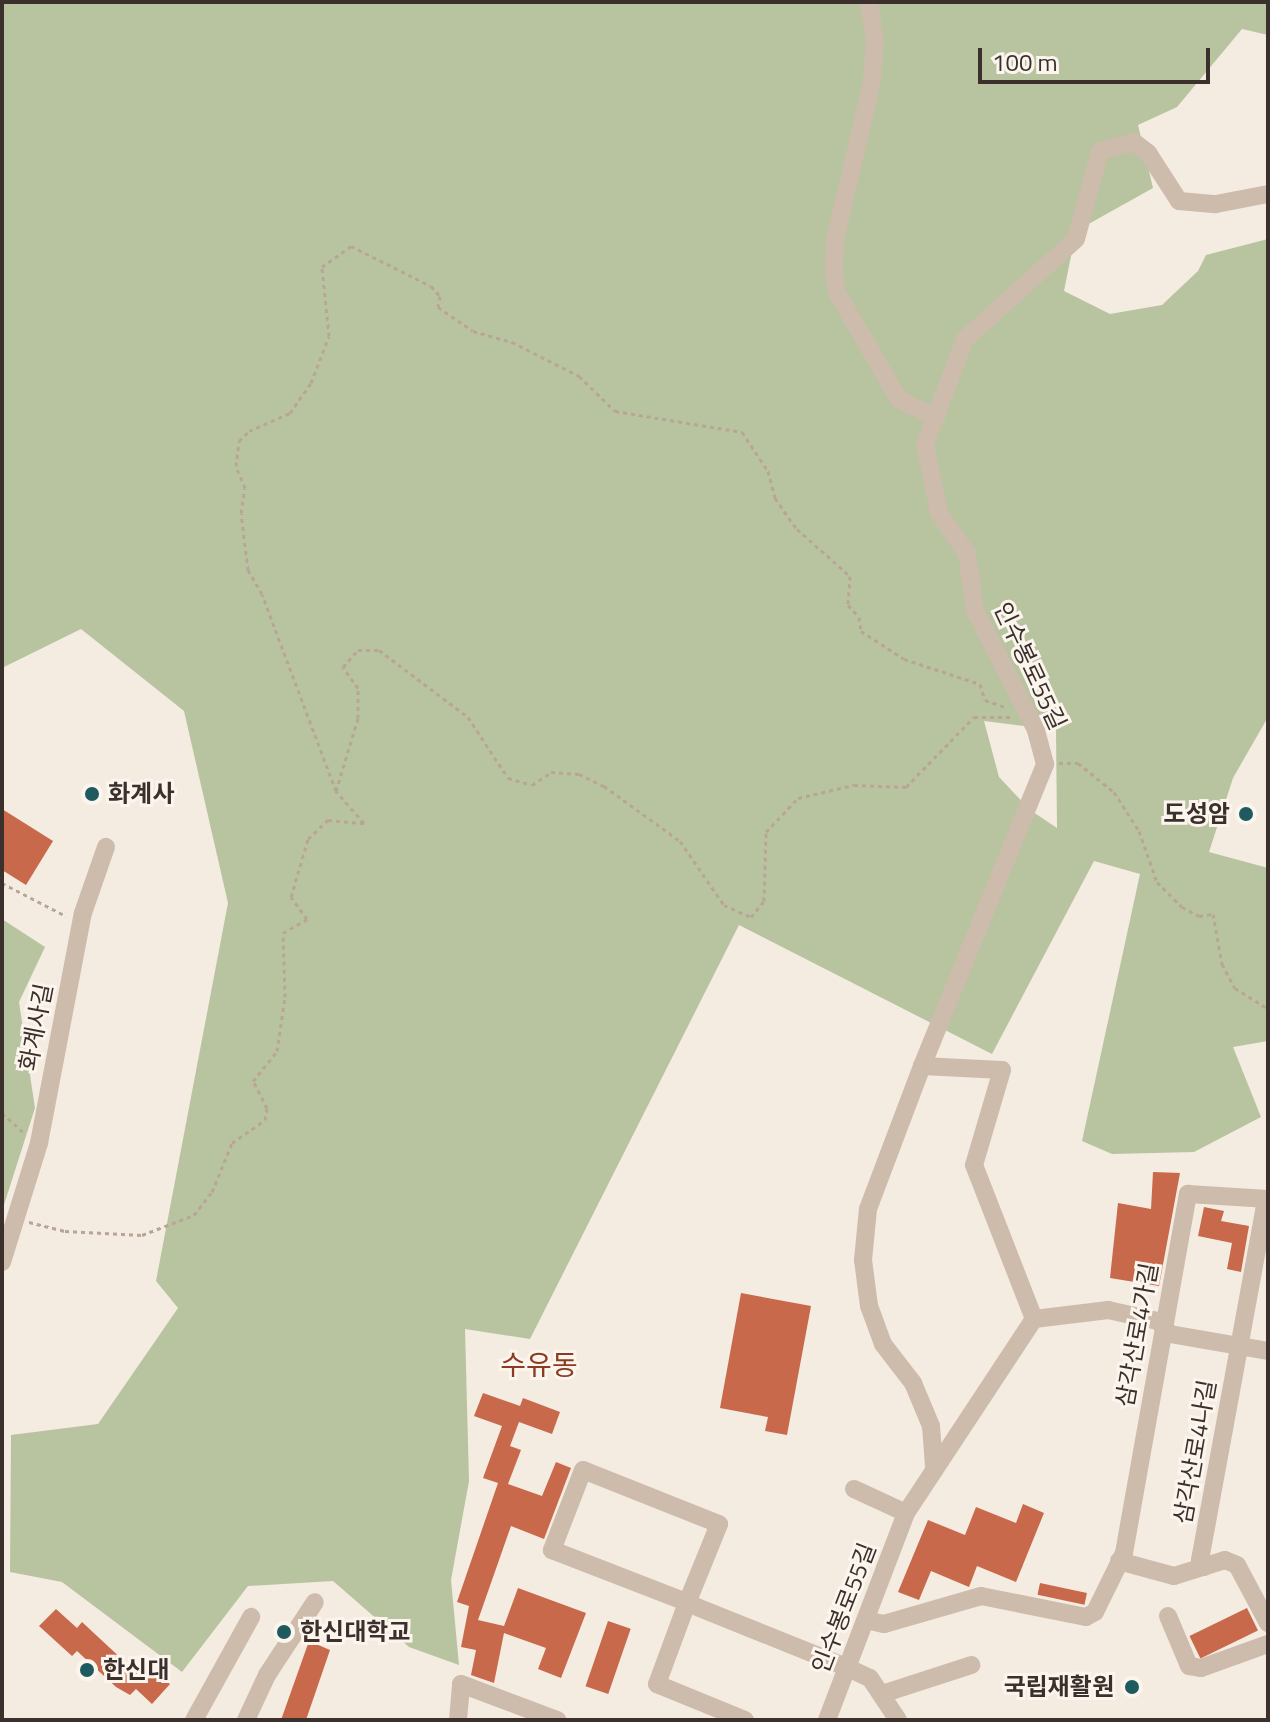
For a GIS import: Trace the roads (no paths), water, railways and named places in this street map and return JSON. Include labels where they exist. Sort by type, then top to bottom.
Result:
[{"type":"street","points":[[869,2],[875,43],[872,81],[835,240],[837,293],[899,399],[936,418]]},
{"type":"street","name":"인수봉로55길","points":[[827,1720],[906,1513],[934,1466],[931,1426],[913,1383],[883,1344],[869,1306],[863,1260],[868,1209],[996,874],[1030,810],[1045,755],[975,611],[967,554],[939,513],[925,444],[965,339],[1076,239],[1100,151],[1134,142],[1148,153],[1179,201],[1216,204],[1268,194]]},
{"type":"street","name":"화계사길","points":[[2,1262],[39,1143],[80,925],[106,847]]},
{"type":"street","points":[[922,1066],[1002,1070],[974,1165],[1034,1319]]},
{"type":"street","name":"삼각산로4가길","points":[[866,1620],[884,1624],[981,1596],[1086,1617],[1095,1612],[1119,1561],[1188,1194],[1267,1199],[1242,1346]]},
{"type":"street","points":[[934,1466],[1034,1319],[1108,1310],[1162,1326],[1170,1334],[1268,1351]]},
{"type":"street","name":"삼각산로4나길","points":[[1204,1567],[1200,1560],[1242,1346]]},
{"type":"street","points":[[745,1720],[657,1684],[687,1603],[719,1524],[583,1470],[552,1550],[687,1603],[870,1678],[898,1720]]},
{"type":"street","points":[[854,1489],[906,1513]]},
{"type":"street","points":[[1119,1561],[1174,1576],[1225,1560],[1237,1565],[1266,1609]]},
{"type":"street","points":[[246,1720],[267,1675],[315,1602]]},
{"type":"street","points":[[1168,1616],[1189,1666],[1201,1668],[1268,1644]]},
{"type":"street","points":[[194,1720],[251,1617]]},
{"type":"street","points":[[882,1694],[971,1665]]},
{"type":"street","points":[[458,1720],[461,1684],[557,1720]]},
{"type":"place","name":"화계사","points":[[92,794]]},
{"type":"place","name":"도성암","points":[[1246,814]]},
{"type":"place","name":"한신대학교","points":[[284,1632]]},
{"type":"place","name":"한신대","points":[[87,1670]]},
{"type":"place","name":"국립재활원","points":[[1132,1687]]},
{"type":"district","name":"수유동","points":[[539,1365]]}]
